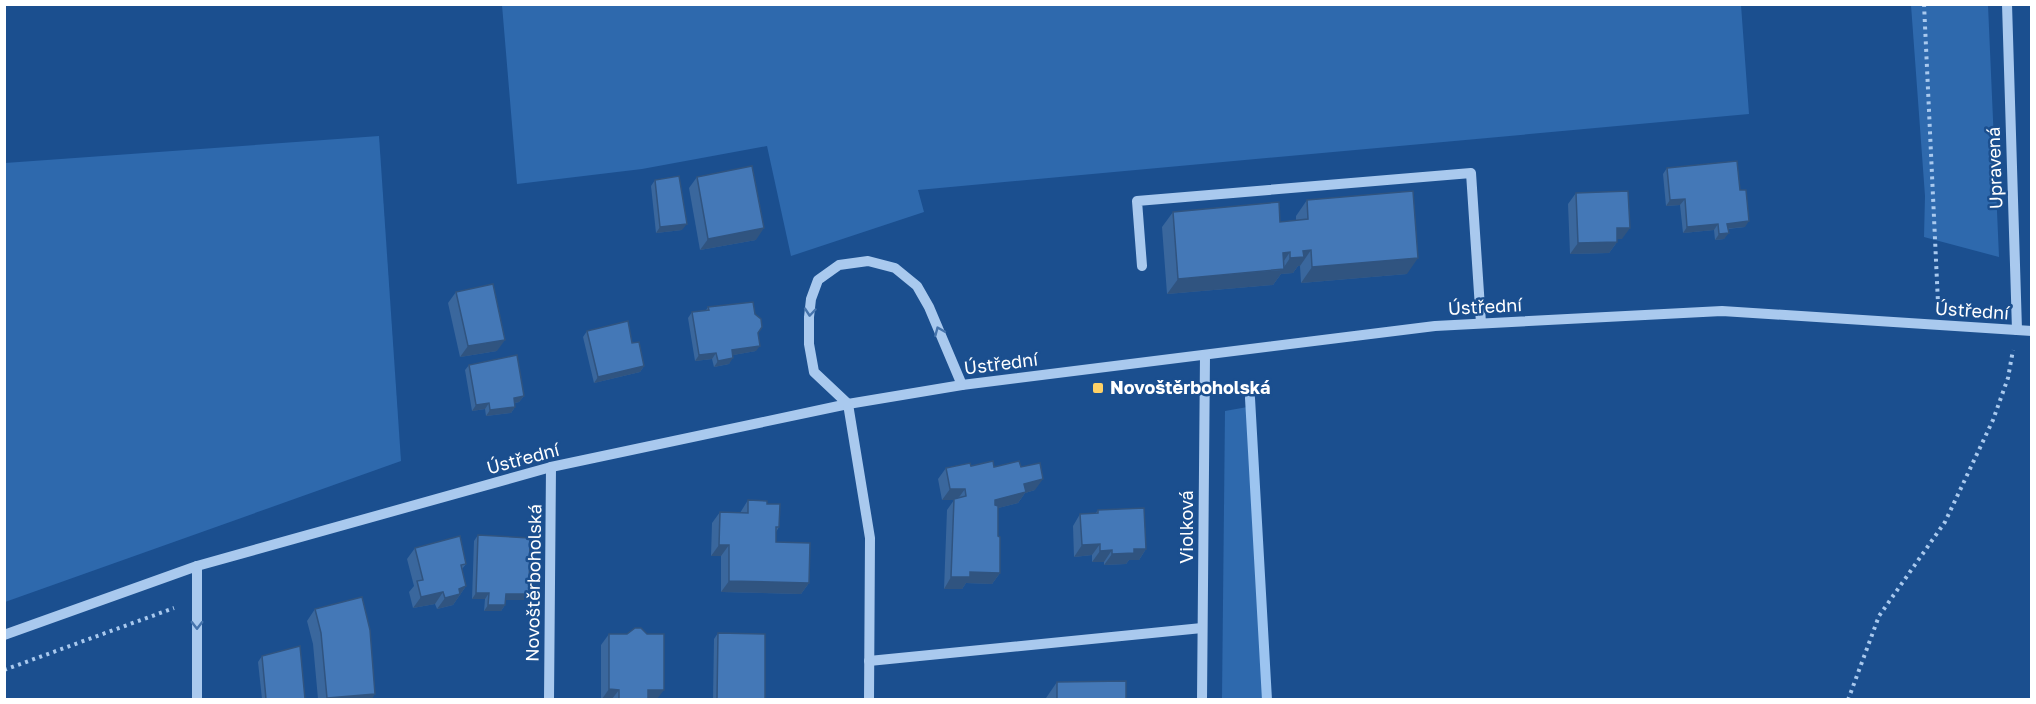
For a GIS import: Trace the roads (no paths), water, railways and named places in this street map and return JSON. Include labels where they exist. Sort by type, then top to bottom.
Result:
[{"type":"street","name":"Upravená","points":[[2007,4],[2017,330]]},
{"type":"street","points":[[1142,267],[1137,201],[1472,173],[1481,323]]},
{"type":"street","points":[[868,699],[870,538],[848,404],[814,372],[809,344],[811,299],[818,280],[839,265],[868,261],[895,268],[917,286],[929,308],[962,385]]},
{"type":"street","name":"Ústřední","points":[[4,635],[197,566],[552,468],[848,404],[962,385],[1435,326],[1481,323],[1722,311],[2031,331]]},
{"type":"street","name":"Violková","points":[[1202,699],[1205,355]]},
{"type":"street","name":"Novoštěrboholská","points":[[549,699],[552,468]]},
{"type":"street","points":[[197,566],[197,699]]},
{"type":"street","points":[[869,661],[1203,627]]},
{"type":"waterway","points":[[1250,398],[1267,700]]},
{"type":"place","name":"Novoštěrboholská","points":[[1098,388]]}]
